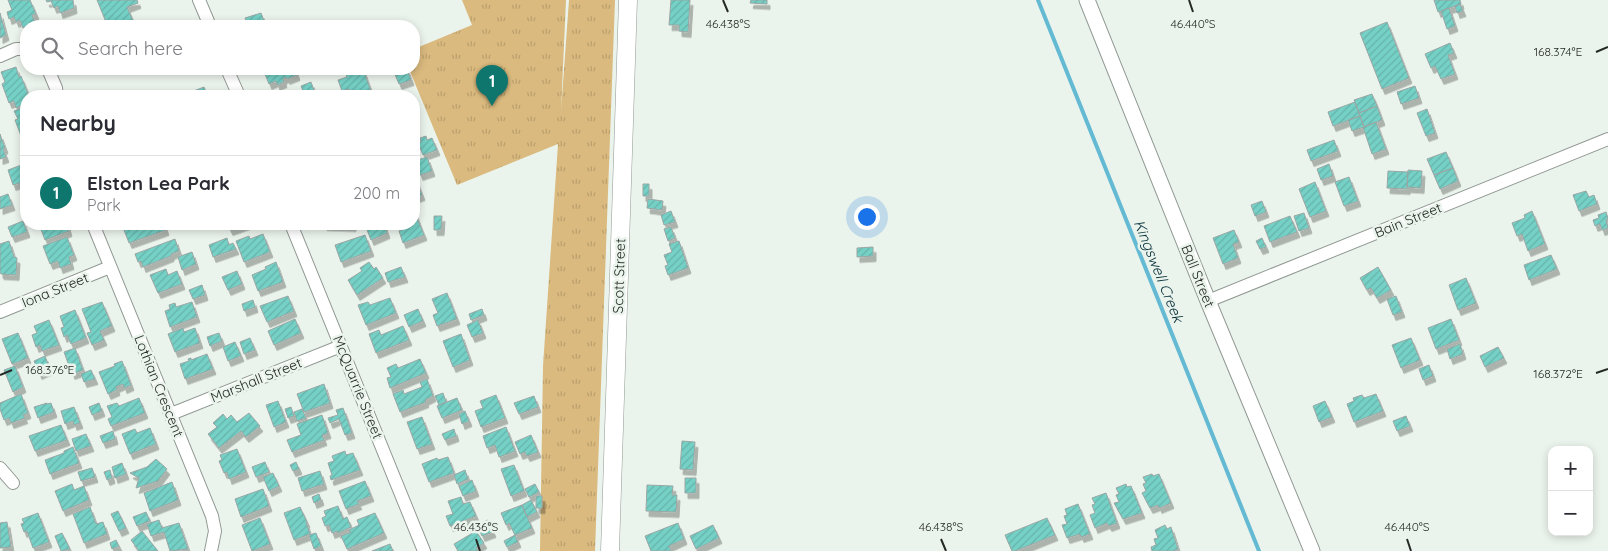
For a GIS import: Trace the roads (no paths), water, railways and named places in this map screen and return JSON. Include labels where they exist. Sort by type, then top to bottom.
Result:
[{"type":"main road","name":"Scott Street","points":[[610,551],[628,0]]},
{"type":"street","points":[[199,0],[207,20]]},
{"type":"street","name":"Ball Street","points":[[1087,0],[1208,301],[1312,551]]},
{"type":"street","points":[[0,56],[20,49]]},
{"type":"street","points":[[51,75],[56,90]]},
{"type":"street","points":[[230,75],[237,90]]},
{"type":"street","name":"Bain Street","points":[[1208,301],[1608,140]]},
{"type":"street","name":"Lothian Crescent","points":[[95,230],[212,516],[215,531],[211,551]]},
{"type":"street","name":"McQuarrie Street","points":[[293,230],[424,551]]},
{"type":"street","name":"Iona Street","points":[[0,312],[110,267]]},
{"type":"street","name":"Marshall Street","points":[[171,414],[341,346]]},
{"type":"street","points":[[0,468],[13,483]]},
{"type":"waterway","name":"Kingswell Creek","points":[[1038,0],[1259,551]]},
{"type":"place","name":"Elston Lea Park","points":[[492,106]]}]
